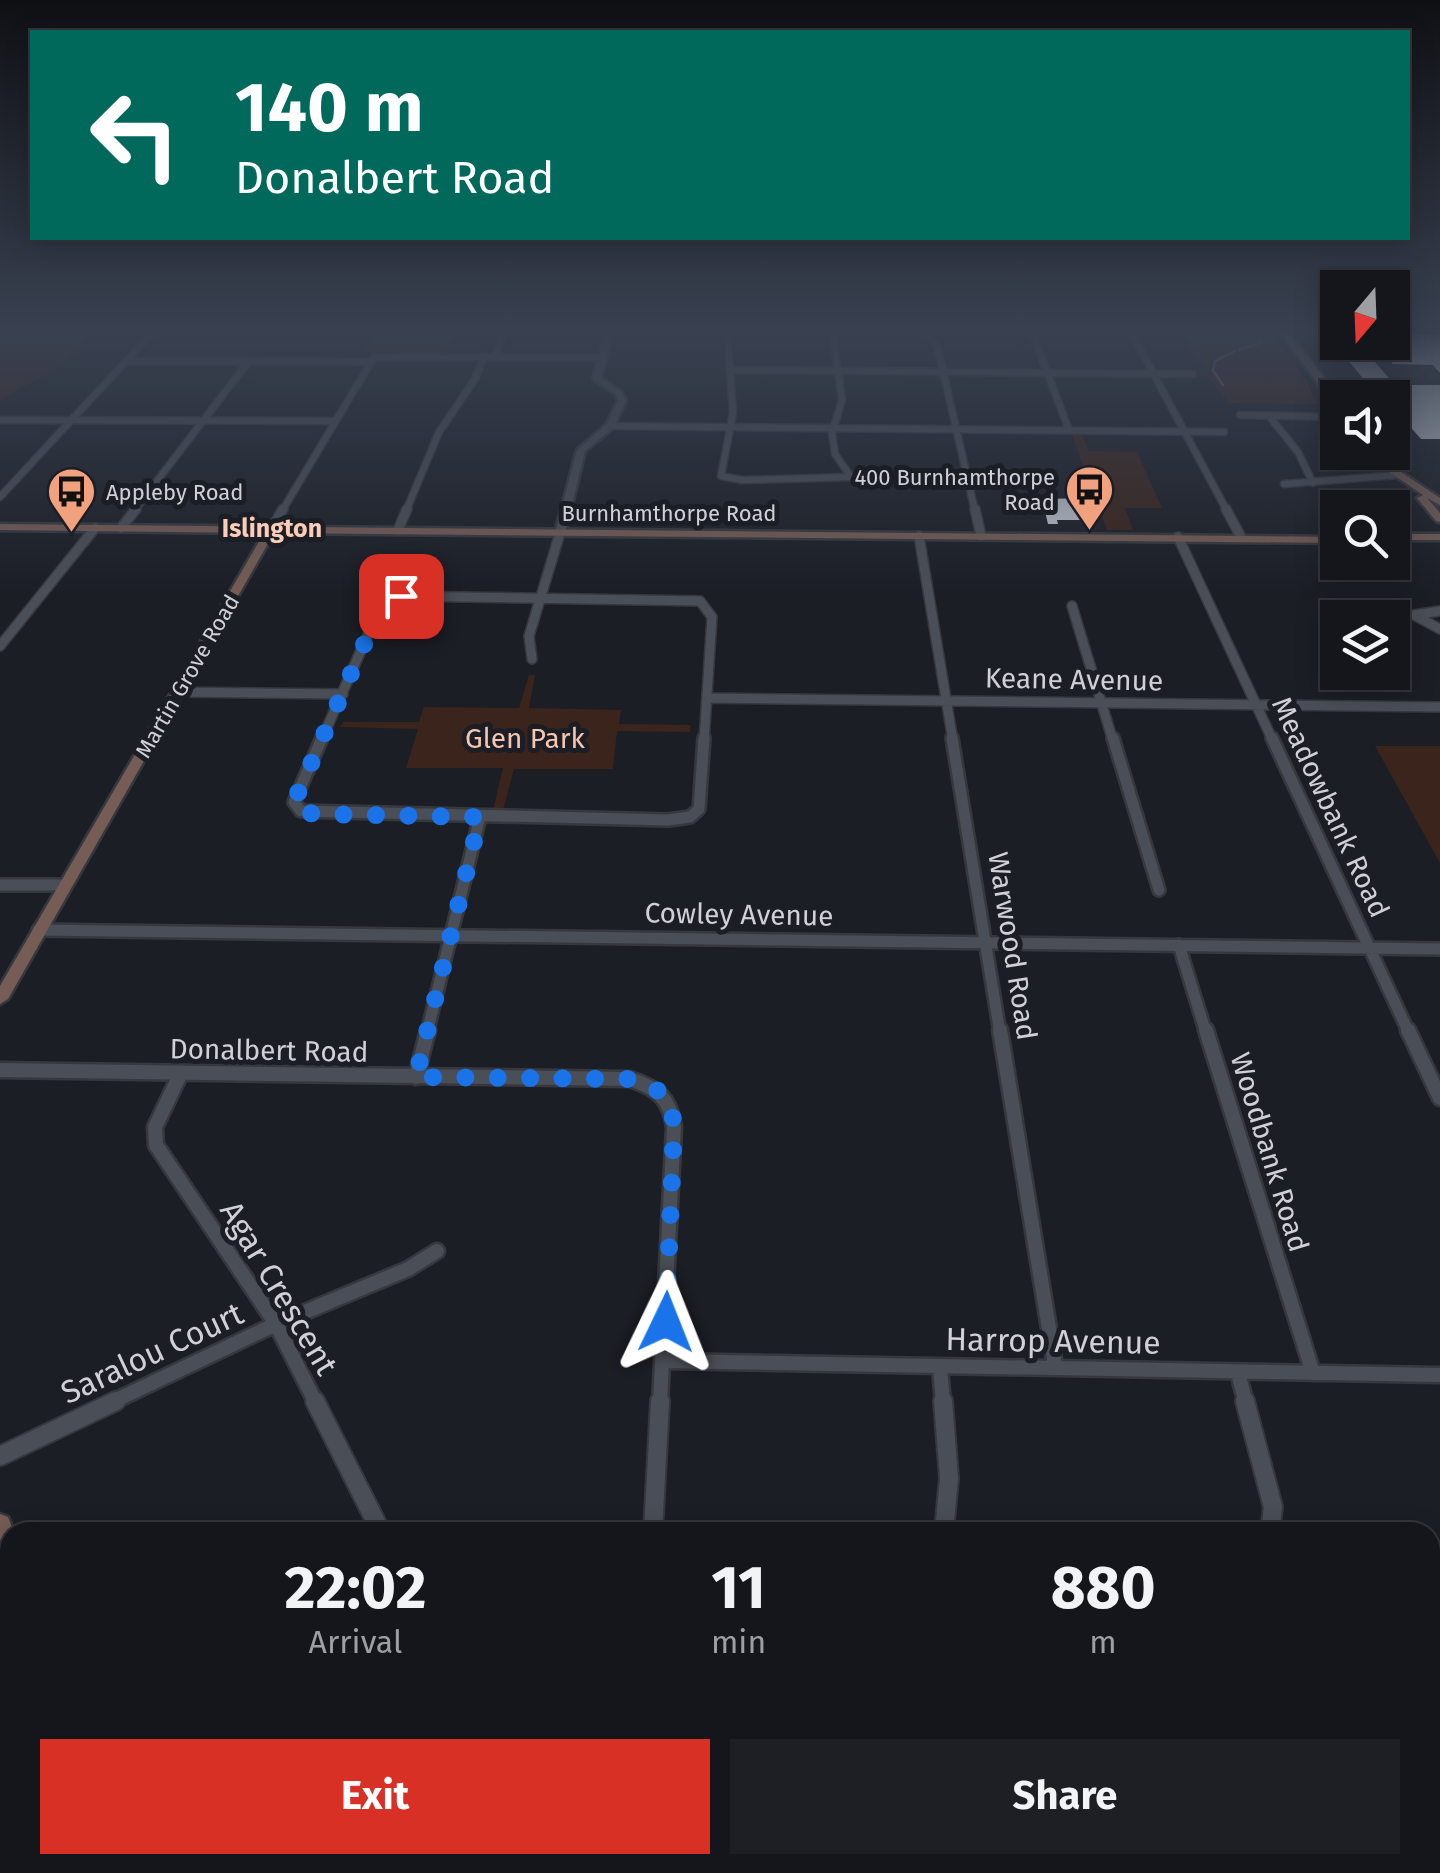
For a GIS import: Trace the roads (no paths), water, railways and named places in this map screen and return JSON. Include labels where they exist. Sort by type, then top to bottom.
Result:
[{"type":"main road","points":[[1390,470],[1440,502]]},
{"type":"main road","points":[[1400,477],[1440,519]]},
{"type":"main road","name":"Burnhamthorpe Road","points":[[0,527],[1320,540]]},
{"type":"main road","name":"Martin Grove Road","points":[[0,999],[272,528]]},
{"type":"main road","points":[[1410,540],[1440,541]]},
{"type":"street","points":[[0,497],[74,417]]},
{"type":"street","points":[[121,528],[205,417]]},
{"type":"street","name":"Martin Grove Road","points":[[272,528],[338,417]]},
{"type":"street","points":[[398,530],[448,417]]},
{"type":"street","points":[[532,659],[529,636],[580,450],[610,426],[614,417]]},
{"type":"street","points":[[732,417],[722,476],[733,480],[849,478],[834,451],[832,433],[838,428],[838,417]]},
{"type":"street","points":[[953,417],[981,536]]},
{"type":"street","points":[[1064,417],[1069,430]]},
{"type":"street","points":[[1177,417],[1241,538]]},
{"type":"street","points":[[1270,417],[1274,428],[1293,443],[1304,473],[1313,483]]},
{"type":"street","points":[[0,420],[335,422]]},
{"type":"street","points":[[610,426],[1224,432]]},
{"type":"street","points":[[1284,484],[1400,477]]},
{"type":"street","points":[[0,646],[95,528]]},
{"type":"street","name":"Warwood Road","points":[[919,536],[1056,1365]]},
{"type":"street","name":"Meadowbank Road","points":[[1178,537],[1440,1098]]},
{"type":"street","points":[[542,596],[700,601],[712,617],[699,808],[690,817],[480,817],[301,811],[294,802],[343,694],[387,599],[542,596]]},
{"type":"street","points":[[1072,606],[1159,890]]},
{"type":"street","points":[[1440,610],[1414,615],[1440,630]]},
{"type":"street","points":[[180,692],[343,694]]},
{"type":"street","name":"Keane Avenue","points":[[708,698],[1440,707]]},
{"type":"street","points":[[416,1077],[480,817]]},
{"type":"street","points":[[0,885],[63,886]]},
{"type":"street","name":"Cowley Avenue","points":[[38,930],[1440,950]]},
{"type":"street","name":"Woodbank Road","points":[[1179,944],[1313,1373]]},
{"type":"street","name":"Donalbert Road","points":[[0,1070],[630,1079],[657,1087],[672,1102],[674,1127],[664,1361]]},
{"type":"street","name":"Agar Crescent","points":[[180,1075],[155,1127],[156,1145],[276,1324],[376,1522]]},
{"type":"street","name":"Saralou Court","points":[[0,1456],[276,1324],[408,1269],[437,1251]]},
{"type":"street","points":[[654,1522],[664,1361]]},
{"type":"street","name":"Harrop Avenue","points":[[664,1361],[940,1368],[1056,1365],[1440,1375]]},
{"type":"street","points":[[940,1368],[950,1478],[945,1522]]},
{"type":"street","points":[[1238,1372],[1272,1507],[1271,1522]]},
{"type":"place","name":"400 Burnhamthorpe Road","points":[[1090,532]]},
{"type":"place","name":"Appleby Road","points":[[71,534]]},
{"type":"district","name":"Islington","points":[[272,528]]},
{"type":"park label","name":"Glen Park","points":[[525,738]]}]
